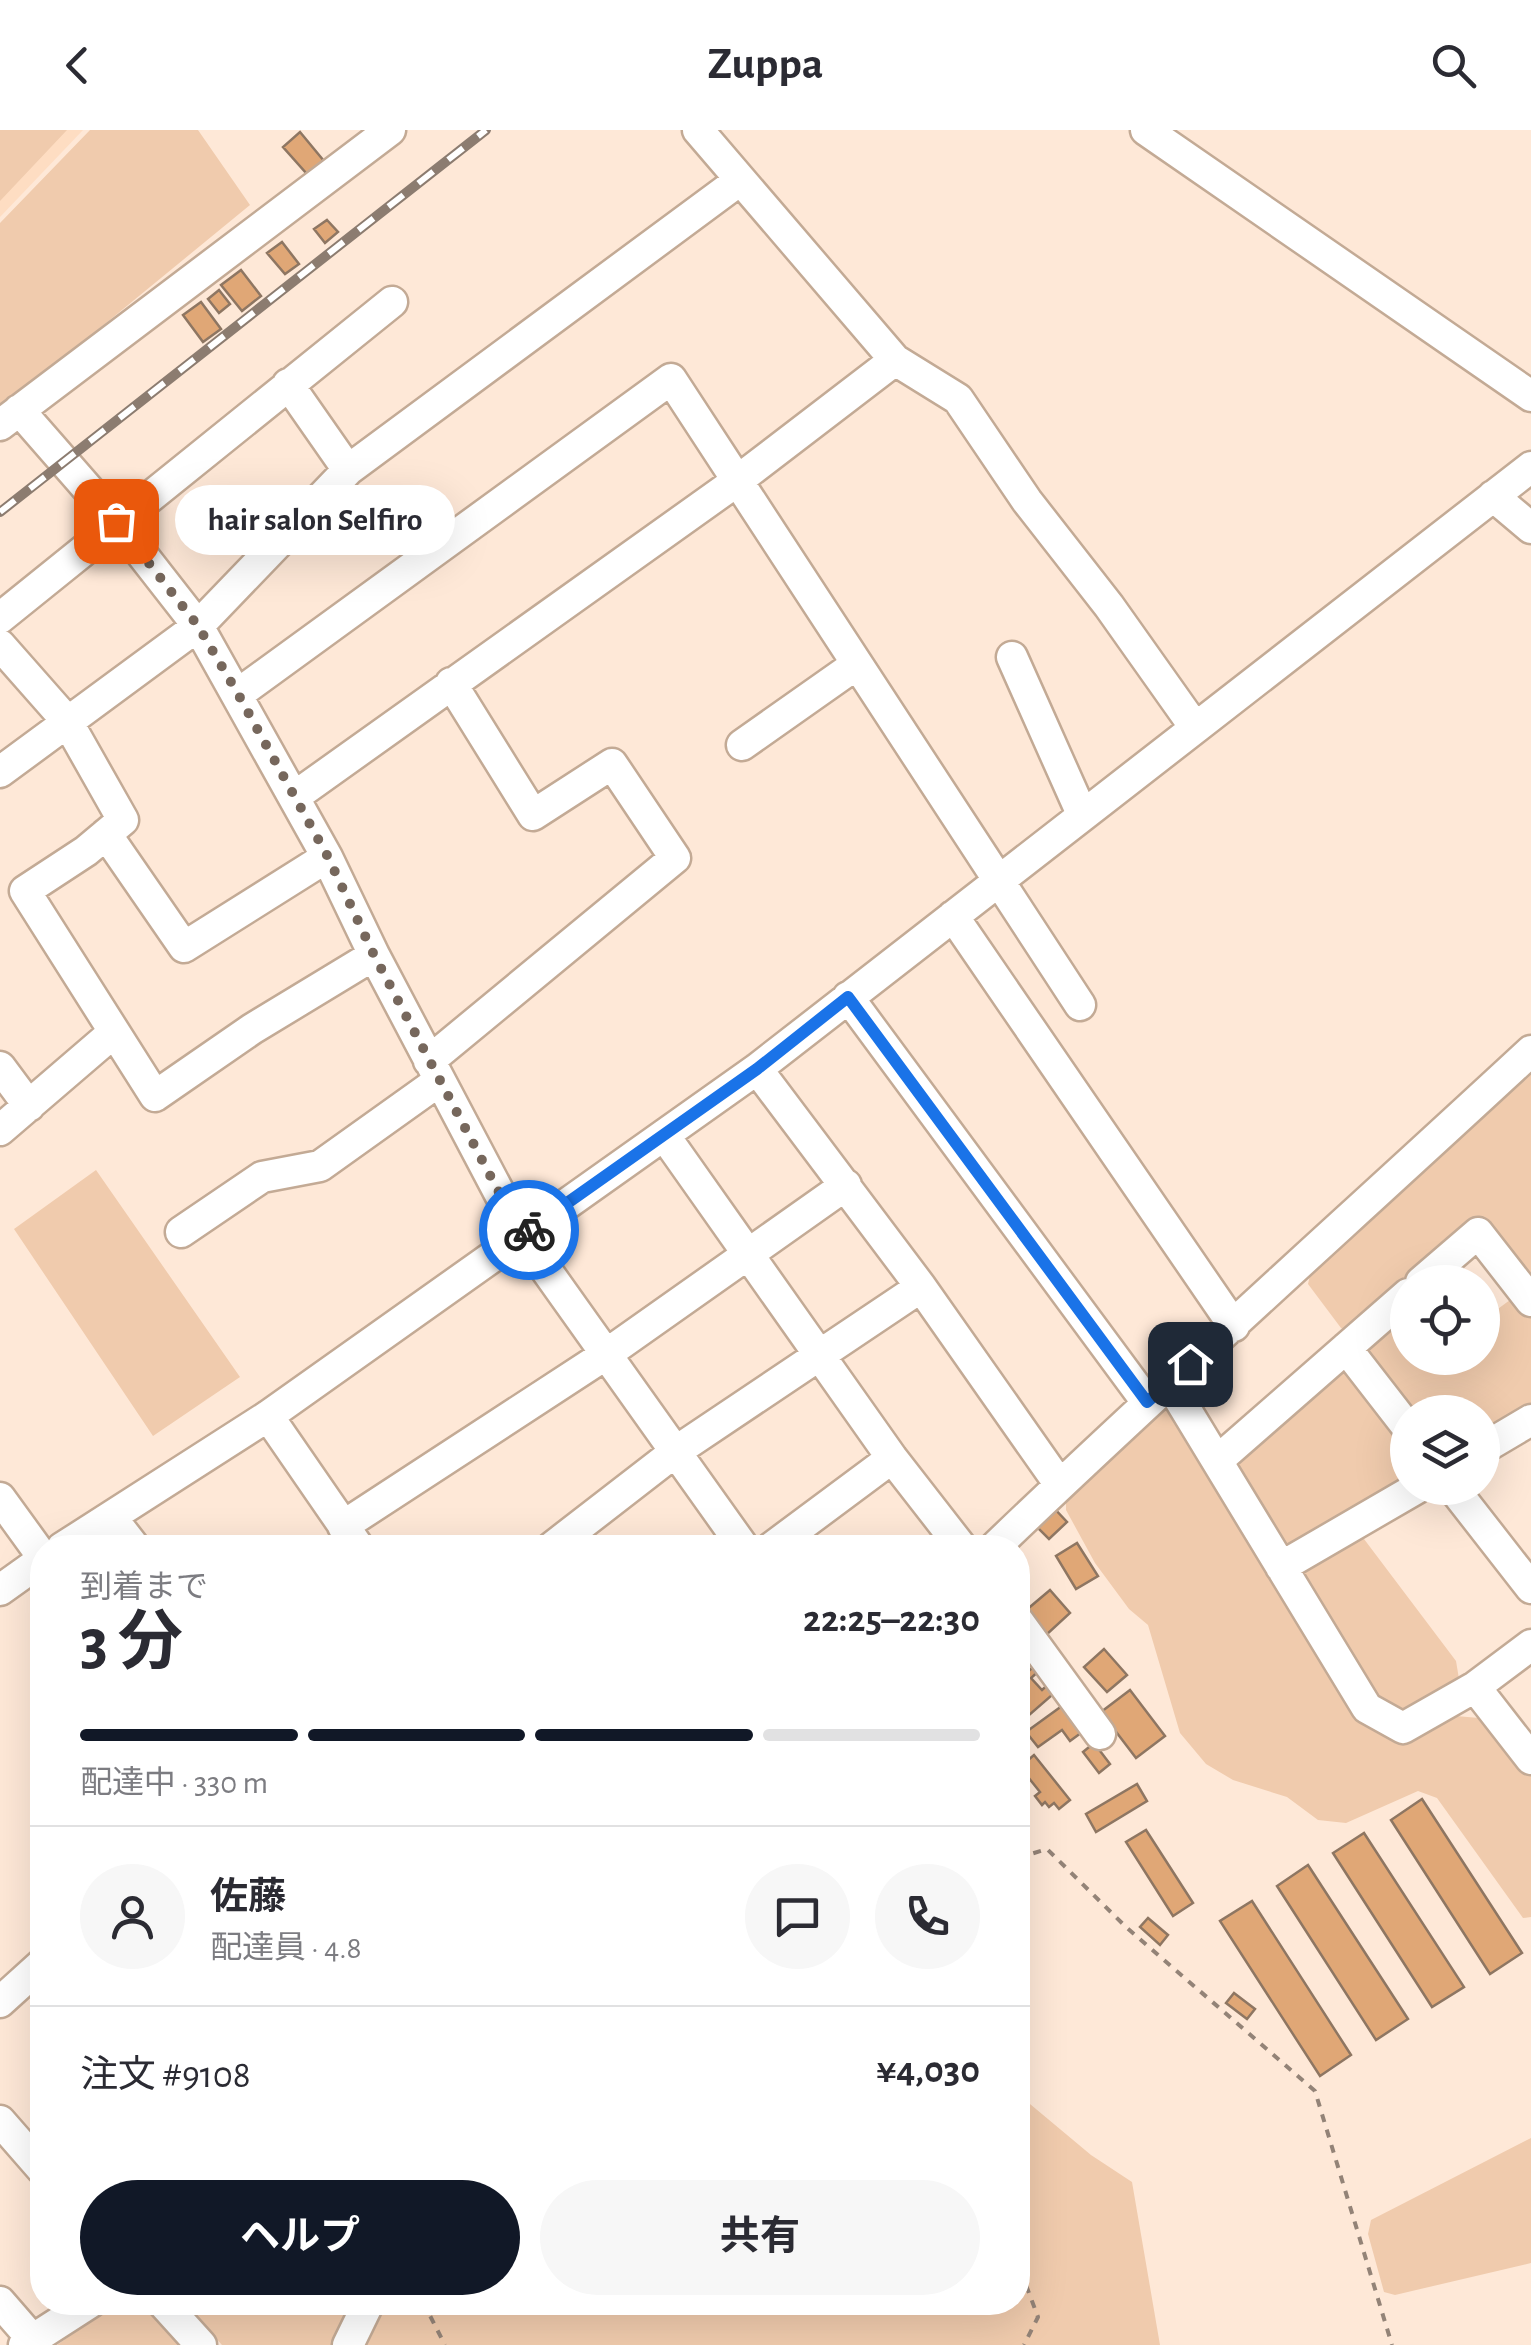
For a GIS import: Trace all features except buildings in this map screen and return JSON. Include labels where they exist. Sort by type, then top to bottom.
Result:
[{"type":"street","points":[[390,130],[10,418],[116,521],[198,626],[328,857],[374,955],[522,1236],[735,1535]]},
{"type":"street","points":[[698,130],[895,360],[958,399],[1027,502],[1109,606],[1194,726]]},
{"type":"street","points":[[1146,130],[1531,396]]},
{"type":"street","points":[[0,772],[198,626],[348,470],[740,180]]},
{"type":"street","points":[[0,618],[392,302]]},
{"type":"street","points":[[294,798],[738,482],[895,360]]},
{"type":"street","points":[[238,694],[671,380],[1080,1005]]},
{"type":"street","points":[[288,384],[348,470]]},
{"type":"street","points":[[82,1535],[268,1416],[757,1069],[1531,467]]},
{"type":"street","points":[[1493,496],[1531,528]]},
{"type":"street","points":[[0,645],[67,721],[123,820],[25,892],[155,1096],[252,1029],[374,955]]},
{"type":"street","points":[[1012,657],[1082,814]]},
{"type":"street","points":[[742,745],[857,664]]},
{"type":"street","points":[[181,1232],[262,1177],[320,1166],[675,858],[612,764],[533,815],[452,683]]},
{"type":"street","points":[[106,834],[184,947],[328,857]]},
{"type":"street","points":[[952,916],[1234,1326]]},
{"type":"street","points":[[848,997],[1216,1461],[1367,1708],[1403,1728],[1475,1687],[1531,1645]]},
{"type":"street","points":[[0,1130],[112,1033]]},
{"type":"street","points":[[1008,1535],[1531,1051]]},
{"type":"street","points":[[0,1067],[29,1106]]},
{"type":"street","points":[[757,1069],[921,1287],[1060,1485]]},
{"type":"street","points":[[664,1135],[892,1458],[952,1535]]},
{"type":"street","points":[[354,1535],[846,1185]]},
{"type":"street","points":[[1441,1265],[1478,1233],[1531,1301]]},
{"type":"street","points":[[568,1535],[675,1452],[921,1287]]},
{"type":"street","points":[[1216,1461],[1390,1310]]},
{"type":"street","points":[[1346,1348],[1390,1405]]},
{"type":"street","points":[[268,1416],[350,1535]]},
{"type":"street","points":[[1500,1438],[1531,1420]]},
{"type":"street","points":[[789,1535],[892,1458]]},
{"type":"street","points":[[0,1498],[30,1541]]},
{"type":"street","points":[[1282,1567],[1390,1504]]},
{"type":"street","points":[[1467,1505],[1531,1588]]},
{"type":"street","points":[[110,1517],[125,1535]]},
{"type":"street","points":[[0,1590],[30,1567]]},
{"type":"street","points":[[1030,1638],[1100,1734]]},
{"type":"street","points":[[1475,1687],[1531,1759]]},
{"type":"street","points":[[0,2002],[30,1986]]},
{"type":"street","points":[[0,2121],[30,2155]]},
{"type":"street","points":[[0,2302],[28,2343],[71,2315]]},
{"type":"street","points":[[174,2315],[201,2345]]},
{"type":"street","points":[[348,2345],[363,2315]]},
{"type":"path","points":[[1030,1855],[1047,1850],[1126,1928],[1315,2091],[1392,2345]]},
{"type":"path","points":[[1024,2345],[1038,2316],[1030,2296]]},
{"type":"path","points":[[429,2315],[445,2345]]},
{"type":"shaded area","points":[[0,130],[83,130],[0,217]]},
{"type":"shaded area","points":[[0,130],[67,130],[0,201]]},
{"type":"shaded area","points":[[90,130],[198,130],[250,205],[0,410],[0,223]]},
{"type":"shaded area","points":[[1531,1067],[1531,1289],[1485,1230],[1441,1265],[1390,1265],[1390,1305],[1352,1335],[1341,1328],[1308,1284],[1312,1267]]},
{"type":"shaded area","points":[[96,1170],[240,1377],[153,1436],[14,1229]]},
{"type":"shaded area","points":[[1514,1297],[1531,1313],[1531,1412],[1500,1430],[1500,1395],[1393,1395],[1367,1362],[1370,1342],[1390,1325],[1390,1375],[1500,1375],[1500,1307]]},
{"type":"shaded area","points":[[1342,1360],[1390,1421],[1390,1492],[1285,1551],[1237,1475],[1242,1454]]},
{"type":"shaded area","points":[[1164,1400],[1296,1618],[1416,1735],[1456,1716],[1479,1718],[1502,1737],[1531,1774],[1531,1917],[1523,1918],[1437,1798],[1418,1791],[1346,1823],[1318,1820],[1287,1797],[1233,1780],[1206,1764],[1180,1733],[1148,1625],[1129,1609],[1095,1563],[1066,1510],[1066,1497]]},
{"type":"shaded area","points":[[1355,1536],[1364,1539],[1456,1661],[1460,1685],[1420,1708],[1401,1708],[1376,1700],[1301,1578],[1302,1570]]},
{"type":"shaded area","points":[[1030,2104],[1091,2155],[1132,2182],[1160,2345],[222,2345],[195,2315],[1030,2315]]},
{"type":"shaded area","points":[[1531,2138],[1531,2263],[1395,2295],[1384,2292],[1368,2234],[1371,2220]]},
{"type":"shaded area","points":[[100,2315],[162,2315],[190,2345],[57,2345]]},
{"type":"railway","points":[[0,512],[486,130]]},
{"type":"way so far","points":[[116,521],[198,626],[238,694],[328,857],[374,955],[522,1236],[529,1230]]},
{"type":"place","name":"hair salon Selfiro","points":[[116,521]]},
{"type":"route","points":[[529,1230],[757,1069],[848,997],[1147,1402],[1190,1364]]}]
